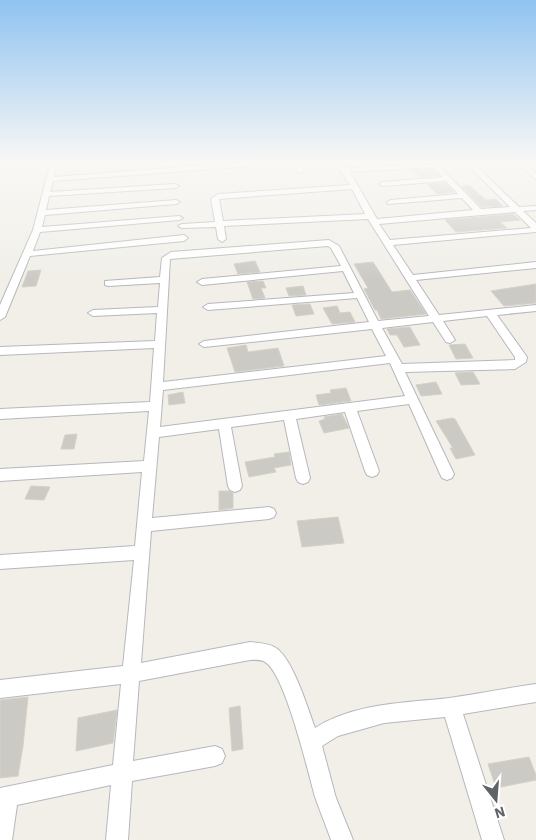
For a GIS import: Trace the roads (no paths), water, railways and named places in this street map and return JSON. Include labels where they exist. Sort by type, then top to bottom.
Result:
[{"type":"street","points":[[0,317],[28,254],[45,200]]},
{"type":"street","points":[[215,200],[222,239]]},
{"type":"street","points":[[361,200],[450,340]]},
{"type":"street","points":[[391,202],[412,200]]},
{"type":"street","points":[[466,200],[479,212]]},
{"type":"street","points":[[506,200],[536,229]]},
{"type":"street","points":[[42,213],[176,202],[186,254]]},
{"type":"street","points":[[37,230],[181,222],[219,223],[372,219],[536,208]]},
{"type":"street","points":[[387,243],[536,229]]},
{"type":"street","points":[[28,254],[184,238]]},
{"type":"street","points":[[117,840],[157,388],[166,258],[186,254],[329,243],[335,246],[414,400],[447,474]]},
{"type":"street","points":[[410,278],[536,265]]},
{"type":"street","points":[[202,282],[347,268]]},
{"type":"street","points":[[108,283],[163,280]]},
{"type":"street","points":[[208,307],[360,295]]},
{"type":"street","points":[[204,344],[536,308]]},
{"type":"street","points":[[93,313],[162,310]]},
{"type":"street","points":[[157,388],[396,364],[515,365],[520,362],[521,358],[490,313]]},
{"type":"street","points":[[0,351],[160,344]]},
{"type":"street","points":[[153,433],[414,400]]},
{"type":"street","points":[[0,414],[155,406]]},
{"type":"street","points":[[350,408],[372,471]]},
{"type":"street","points":[[290,415],[303,478]]},
{"type":"street","points":[[224,424],[235,486]]},
{"type":"street","points":[[0,475],[150,466]]},
{"type":"street","points":[[145,525],[269,514]]},
{"type":"street","points":[[0,562],[143,552]]},
{"type":"street","points":[[0,689],[131,674],[250,652],[269,653],[278,661],[284,672],[311,742],[326,798],[342,840]]},
{"type":"street","points":[[311,742],[334,727],[384,714],[451,707],[536,693]]},
{"type":"street","points":[[451,707],[493,840]]},
{"type":"street","points":[[1,840],[4,797],[215,756]]}]
